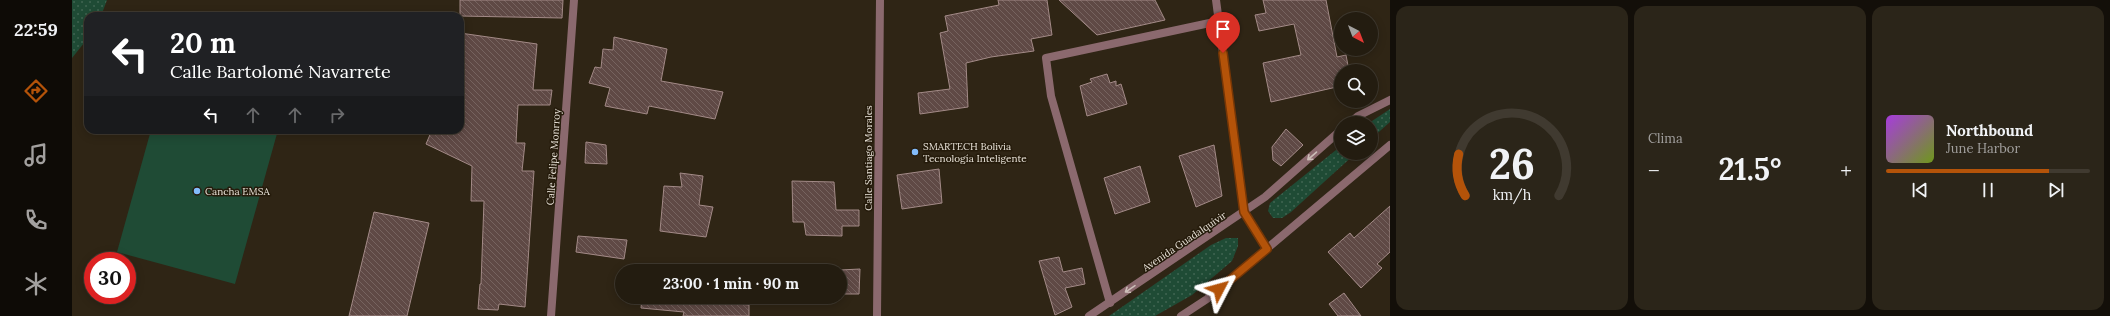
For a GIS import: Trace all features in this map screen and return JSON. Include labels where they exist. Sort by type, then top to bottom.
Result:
[{"type":"street","name":"Calle Felipe Monrroy","points":[[551,316],[574,0]]},
{"type":"street","name":"Calle Santiago Morales","points":[[877,316],[880,0]]},
{"type":"street","points":[[1216,0],[1244,212],[1267,249]]},
{"type":"street","points":[[1110,303],[1051,96],[1046,58],[1219,22]]},
{"type":"street","points":[[1358,116],[1390,100]]},
{"type":"street","name":"Avenida Guadalquivir","points":[[1089,316],[1266,197],[1334,136]]},
{"type":"street","points":[[1181,316],[1207,299],[1390,145]]},
{"type":"green space","points":[[72,0],[107,0],[102,12],[84,12],[84,43],[72,58]]},
{"type":"green space","points":[[1390,109],[1390,122],[1378,133],[1378,117]]},
{"type":"green space","name":"Cancha EMSA","points":[[150,134],[277,134],[235,284],[136,257],[136,252],[117,252]]},
{"type":"green space","points":[[1334,152],[1334,160],[1348,160],[1291,212],[1282,218],[1273,218],[1268,211],[1270,203]]},
{"type":"green space","points":[[1226,238],[1238,238],[1238,246],[1232,261],[1192,295],[1155,316],[1109,316],[1211,245]]},
{"type":"building","points":[[460,0],[563,0],[562,18],[464,16],[464,12],[460,12]]},
{"type":"building","points":[[998,0],[1047,0],[1052,35],[1031,39],[1034,51],[991,57],[966,63],[968,107],[920,114],[918,93],[950,89],[940,33],[948,31],[945,16],[999,5]]},
{"type":"building","points":[[1059,0],[1155,0],[1165,20],[1097,35]]},
{"type":"building","points":[[1263,0],[1326,0],[1334,41],[1334,56],[1346,56],[1348,64],[1334,64],[1334,88],[1271,102],[1263,63],[1301,55],[1294,24],[1259,31],[1255,15],[1266,13]]},
{"type":"building","points":[[464,34],[537,44],[533,90],[552,90],[550,105],[518,105],[516,143],[525,143],[522,171],[534,171],[525,307],[499,304],[498,310],[478,309],[481,284],[484,201],[471,201],[472,166],[426,144],[430,134],[464,134]]},
{"type":"building","points":[[614,37],[667,49],[661,81],[723,92],[715,119],[649,106],[647,114],[605,106],[610,88],[589,83],[595,67],[601,68],[603,49],[613,50]]},
{"type":"building","points":[[1107,74],[1110,83],[1116,81],[1116,86],[1121,84],[1127,104],[1087,116],[1080,86],[1092,82],[1090,79]]},
{"type":"building","points":[[1286,129],[1303,145],[1281,166],[1273,160],[1272,147]]},
{"type":"building","points":[[586,142],[606,145],[607,164],[585,163]]},
{"type":"building","points":[[1214,145],[1222,196],[1196,207],[1179,156]]},
{"type":"building","points":[[1140,166],[1150,202],[1115,214],[1104,178]]},
{"type":"building","points":[[939,169],[942,203],[902,209],[897,175]]},
{"type":"building","points":[[680,173],[703,176],[699,205],[713,207],[706,237],[660,231],[664,186],[682,187]]},
{"type":"building","points":[[792,181],[834,182],[836,210],[859,210],[859,226],[842,226],[842,236],[806,235],[804,222],[793,222]]},
{"type":"building","points":[[1390,206],[1390,252],[1377,264],[1382,268],[1361,288],[1328,252],[1350,233],[1354,238]]},
{"type":"building","points":[[374,212],[429,223],[407,316],[349,316]]},
{"type":"building","points":[[578,236],[627,240],[624,259],[576,252]]},
{"type":"building","points":[[1059,257],[1063,272],[1082,268],[1085,284],[1065,288],[1072,307],[1055,315],[1039,261]]},
{"type":"building","points":[[860,269],[859,294],[847,294],[847,270]]},
{"type":"building","points":[[1344,293],[1361,316],[1338,316],[1329,304]]},
{"type":"building","points":[[641,304],[738,304],[749,305],[749,316],[683,316],[684,312],[641,308]]},
{"type":"place","name":"SMARTECH Bolivia Tecnología Inteligente","points":[[915,152]]},
{"type":"place","name":"Cancha EMSA","points":[[197,191]]},
{"type":"route","points":[[1219,289],[1267,249],[1244,212],[1223,53]]}]
